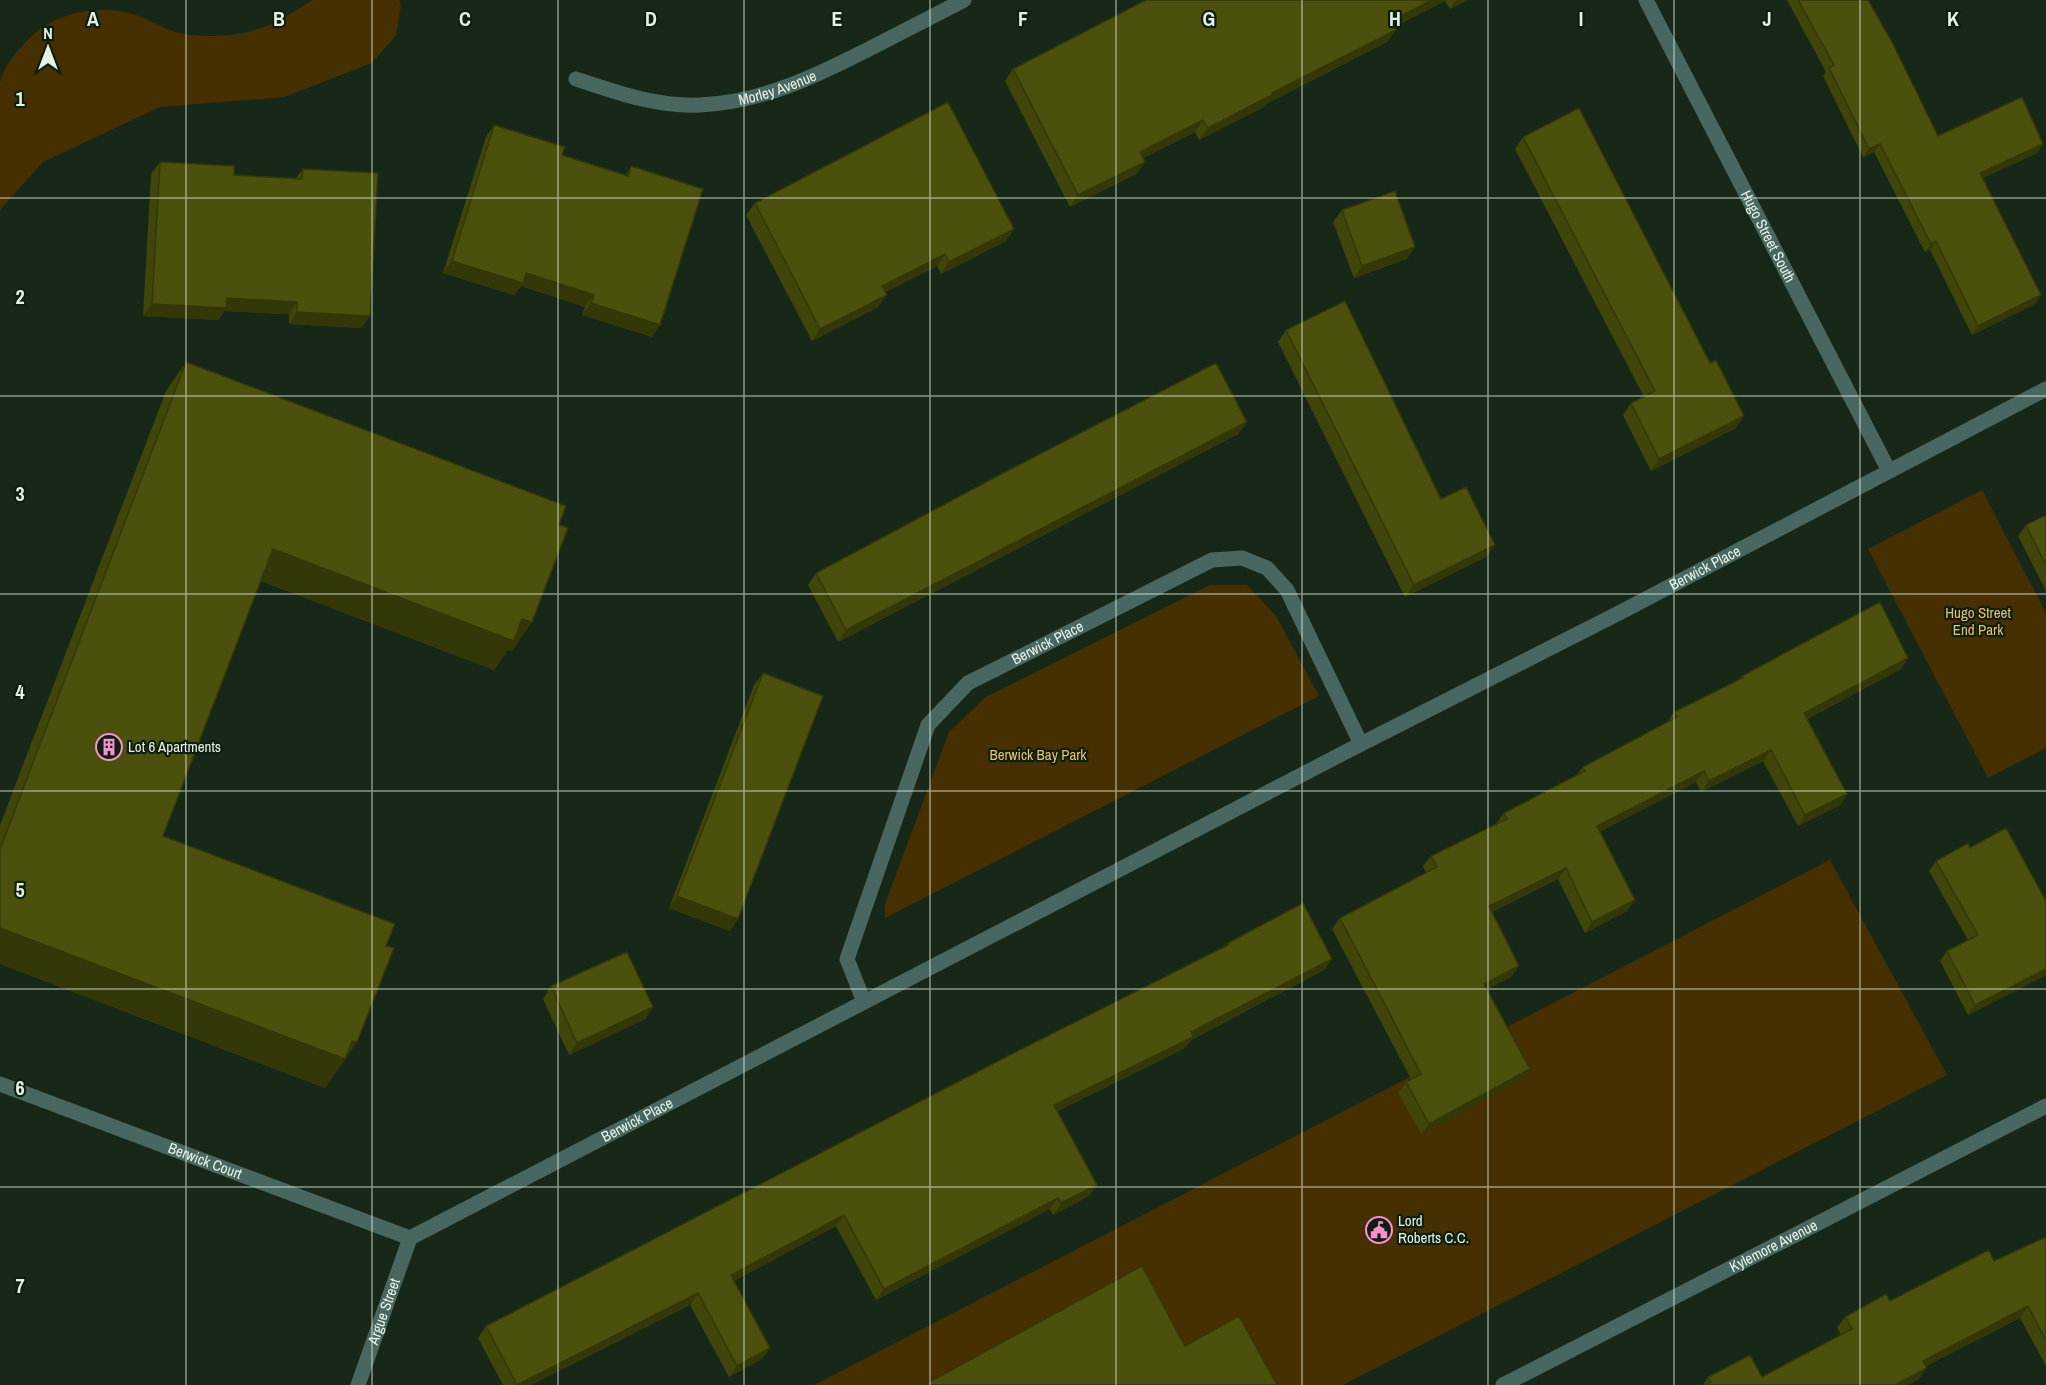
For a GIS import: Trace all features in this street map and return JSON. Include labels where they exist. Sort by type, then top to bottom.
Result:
[{"type":"street","name":"Morley Avenue","points":[[576,79],[657,102],[698,105],[740,101],[777,91],[815,76],[964,0]]},
{"type":"street","name":"Hugo Street South","points":[[1646,0],[1889,471]]},
{"type":"street","name":"Berwick Place","points":[[410,1238],[2046,389]]},
{"type":"street","name":"Berwick Place","points":[[864,1002],[847,959],[928,725],[968,683],[1212,560],[1242,558],[1267,568],[1287,590],[1361,744]]},
{"type":"street","name":"Berwick Court","points":[[0,1084],[410,1238]]},
{"type":"street","name":"Kylemore Avenue","points":[[1503,1385],[2046,1106]]},
{"type":"street","name":"Argue Street","points":[[358,1385],[410,1238]]},
{"type":"green space","points":[[313,0],[399,0],[401,5],[396,35],[372,63],[284,97],[160,107],[43,162],[0,210],[0,82],[14,55],[44,26],[68,15],[108,10],[133,14],[183,34],[228,35],[266,26]]},
{"type":"green space","name":"Hugo Street End Park","points":[[1982,490],[2046,613],[2046,748],[1988,778],[1868,549]]},
{"type":"green space","name":"Berwick Bay Park","points":[[1210,585],[1247,585],[1276,616],[1319,696],[885,918],[885,904],[949,732],[986,697]]},
{"type":"green space","name":"Lord Roberts C.C.","points":[[1830,860],[1947,1075],[1343,1385],[814,1385]]},
{"type":"building","points":[[1146,0],[1432,0],[1391,21],[1396,30],[1208,128],[1203,120],[1140,152],[1145,162],[1078,195],[1013,69]]},
{"type":"building","points":[[1798,0],[1868,0],[1892,42],[1938,136],[2022,97],[2043,144],[1980,173],[2041,295],[1978,326],[1936,241],[1931,244],[1880,144],[1869,149],[1829,68],[1834,65]]},
{"type":"building","points":[[948,102],[1014,229],[949,262],[945,254],[882,286],[887,295],[820,329],[755,203]]},
{"type":"building","points":[[1579,108],[1710,363],[1716,360],[1744,416],[1659,459],[1631,403],[1655,391],[1523,137]]},
{"type":"building","points":[[494,125],[565,147],[562,155],[628,176],[631,166],[703,189],[660,325],[591,303],[594,295],[526,273],[523,283],[452,261]]},
{"type":"building","points":[[160,162],[234,166],[234,175],[302,179],[303,169],[378,173],[370,316],[297,312],[297,302],[227,298],[226,308],[152,304]]},
{"type":"building","points":[[1395,191],[1415,247],[1362,266],[1342,210]]},
{"type":"building","points":[[1345,301],[1441,499],[1466,487],[1495,545],[1414,585],[1286,330]]},
{"type":"building","name":"Lot 6 Apartments","points":[[186,362],[566,506],[559,525],[568,528],[532,622],[522,619],[514,641],[273,549],[163,836],[395,924],[386,946],[394,948],[357,1042],[352,1041],[345,1059],[0,928],[0,849]]},
{"type":"building","points":[[1216,363],[1247,422],[846,630],[816,573]]},
{"type":"building","points":[[2046,515],[2046,565],[2026,525]]},
{"type":"building","points":[[1880,602],[1908,658],[1804,713],[1847,794],[1805,815],[1771,750],[1709,781],[1704,771],[1597,826],[1635,900],[1592,922],[1566,868],[1489,906],[1519,966],[1484,984],[1530,1069],[1429,1124],[1406,1082],[1421,1074],[1340,918],[1437,867],[1431,856],[1507,819],[1504,813],[1585,771],[1583,767],[1677,717],[1674,712],[1743,678],[1742,676]]},
{"type":"building","points":[[763,673],[823,696],[738,919],[677,896]]},
{"type":"building","points":[[2006,828],[2046,901],[2046,969],[1975,1005],[1947,951],[1978,935],[1936,861],[1968,843],[1970,848]]},
{"type":"building","points":[[1303,903],[1332,959],[1191,1032],[1193,1037],[1054,1105],[1097,1185],[1061,1203],[1058,1198],[884,1289],[844,1215],[731,1275],[770,1348],[737,1366],[698,1293],[517,1385],[486,1326],[1228,945]]},
{"type":"building","points":[[627,952],[653,1007],[577,1043],[551,986]]},
{"type":"building","points":[[2046,1237],[2046,1340],[2028,1306],[1923,1361],[1927,1368],[1895,1385],[1705,1385],[1711,1382],[1708,1377],[1750,1355],[1762,1377],[1852,1329],[1845,1317],[1886,1294],[1890,1301],[1989,1250],[1994,1261]]},
{"type":"building","points":[[1142,1266],[1185,1346],[1239,1316],[1277,1385],[924,1385]]},
{"type":"place","name":"Lot 6 Apartments","points":[[109,747]]},
{"type":"place","name":"Lord Roberts C.C.","points":[[1379,1230]]}]
